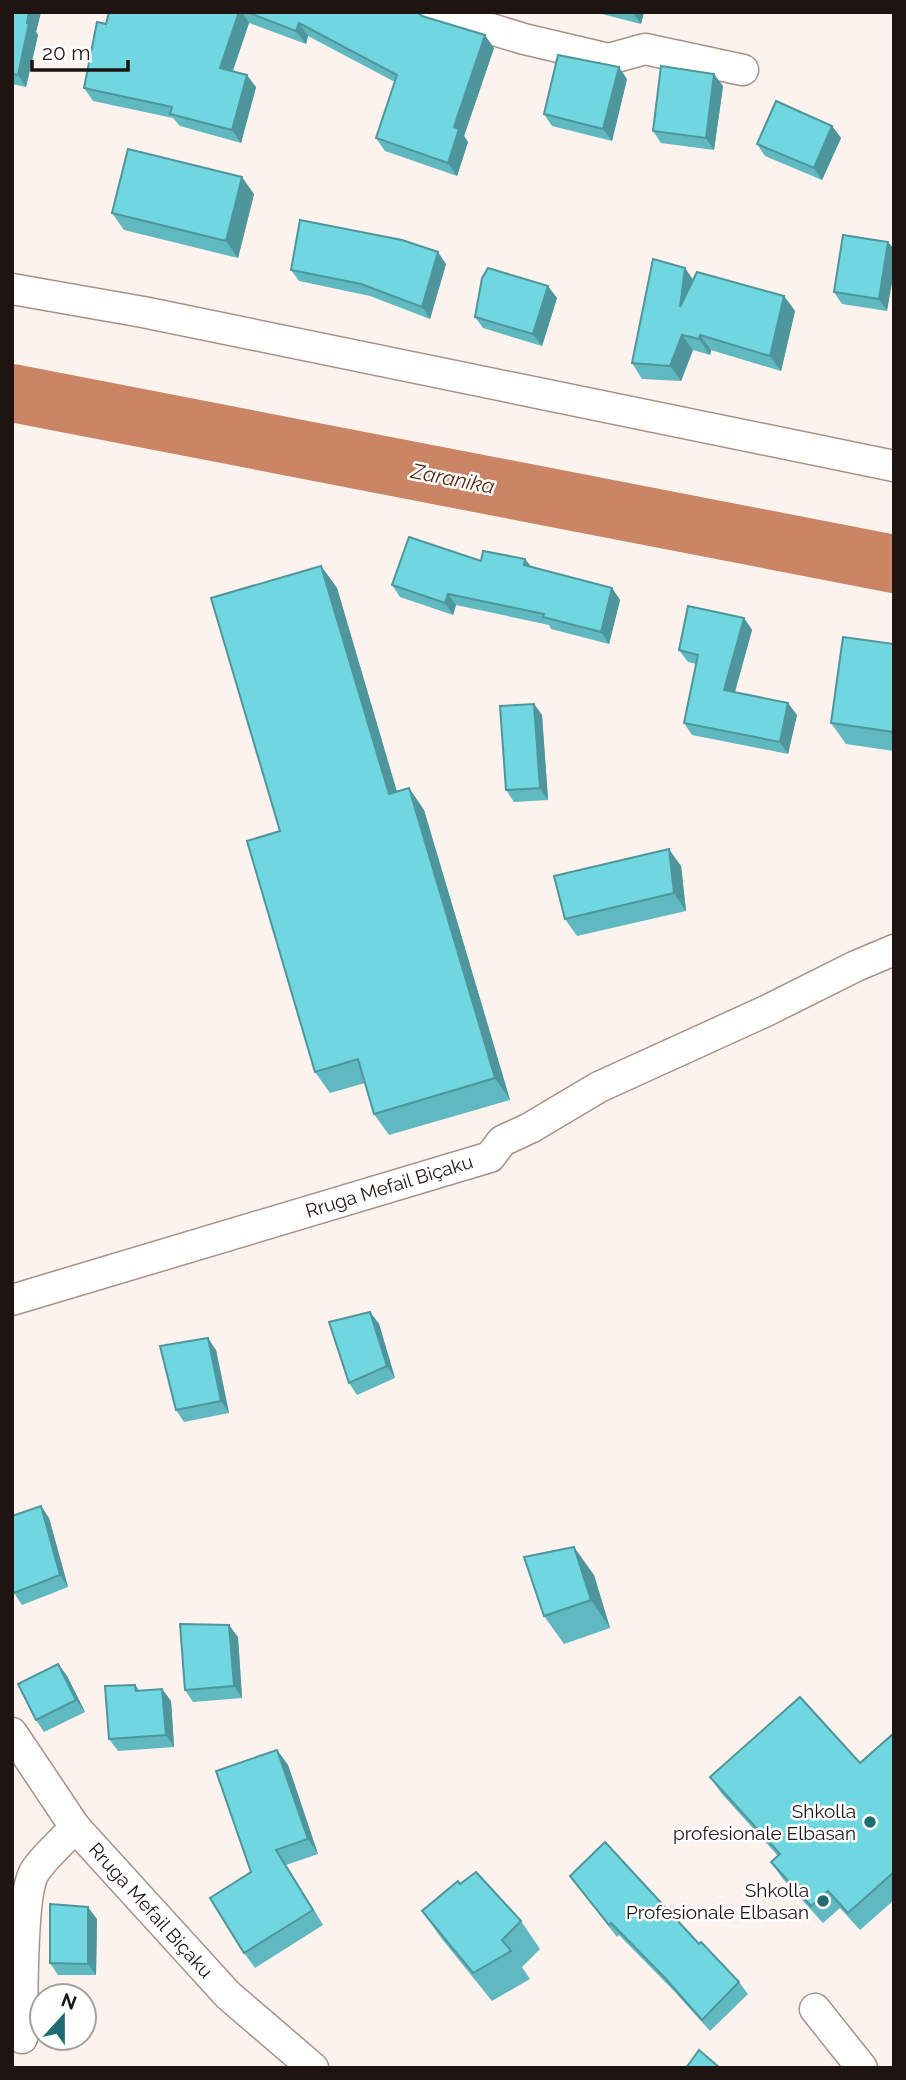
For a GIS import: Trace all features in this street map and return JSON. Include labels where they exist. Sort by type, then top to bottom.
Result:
[{"type":"street","points":[[436,12],[524,39],[609,59],[645,49],[743,71]]},
{"type":"street","points":[[12,289],[170,317],[894,466]]},
{"type":"street","name":"Rruga Mefail Biçaku","points":[[12,1300],[490,1157],[502,1141],[530,1128],[599,1087],[894,950]]},
{"type":"street","name":"Rruga Mefail Biçaku","points":[[12,1732],[75,1828],[228,1995],[313,2068]]},
{"type":"street","points":[[22,2038],[29,1889],[34,1872],[75,1828]]},
{"type":"street","points":[[816,2010],[862,2068]]},
{"type":"building","points":[[12,12],[29,12],[18,75],[12,74]]},
{"type":"building","points":[[109,12],[239,12],[220,68],[247,75],[232,130],[170,114],[172,107],[84,88],[97,22],[106,24]]},
{"type":"building","points":[[247,12],[417,12],[422,16],[485,35],[454,127],[459,129],[448,163],[376,138],[397,75],[299,23],[296,31]]},
{"type":"building","points":[[558,55],[619,67],[603,129],[544,114]]},
{"type":"building","points":[[661,66],[714,74],[706,138],[653,131]]},
{"type":"building","points":[[776,101],[832,126],[814,168],[757,144]]},
{"type":"building","points":[[128,149],[242,177],[226,241],[112,213]]},
{"type":"building","points":[[300,220],[402,240],[438,252],[422,307],[361,284],[291,270]]},
{"type":"building","points":[[843,235],[888,242],[879,299],[834,292]]},
{"type":"building","points":[[653,259],[685,268],[680,307],[697,272],[784,296],[770,356],[700,335],[699,339],[682,335],[670,366],[632,363]]},
{"type":"building","points":[[488,268],[548,286],[533,334],[475,317],[482,278]]},
{"type":"building","points":[[409,537],[481,561],[483,551],[525,559],[524,565],[612,588],[601,632],[543,617],[544,614],[448,594],[445,603],[392,585]]},
{"type":"building","points":[[321,566],[389,794],[409,788],[495,1078],[374,1114],[358,1059],[315,1072],[247,841],[280,831],[211,598]]},
{"type":"building","points":[[688,606],[744,618],[724,690],[788,703],[780,742],[684,723],[698,655],[679,650]]},
{"type":"building","points":[[843,637],[894,644],[894,732],[831,723]]},
{"type":"building","points":[[534,704],[540,788],[506,790],[500,706]]},
{"type":"building","points":[[669,849],[674,893],[565,919],[554,876]]},
{"type":"building","points":[[370,1312],[387,1366],[349,1383],[329,1322]]},
{"type":"building","points":[[208,1338],[221,1401],[176,1410],[160,1346]]},
{"type":"building","points":[[41,1506],[60,1575],[14,1593],[12,1516]]},
{"type":"building","points":[[574,1547],[591,1600],[544,1616],[524,1557]]},
{"type":"building","points":[[180,1624],[229,1625],[234,1686],[185,1690]]},
{"type":"building","points":[[58,1664],[76,1700],[36,1720],[18,1684]]},
{"type":"building","points":[[135,1685],[136,1691],[162,1689],[166,1735],[109,1739],[105,1686]]},
{"type":"building","name":"Shkolla profesionale Elbasan","points":[[800,1697],[860,1763],[894,1733],[894,1872],[848,1913],[828,1891],[811,1906],[771,1862],[780,1854],[710,1777]]},
{"type":"building","points":[[277,1750],[308,1839],[276,1850],[313,1910],[244,1953],[210,1898],[251,1872],[216,1771]]},
{"type":"building","points":[[605,1842],[699,1944],[701,1942],[739,1982],[702,2020],[666,1979],[611,1923],[609,1925],[570,1876]]},
{"type":"building","points":[[476,1872],[521,1921],[502,1940],[511,1951],[473,1973],[422,1911],[458,1881],[460,1884]]},
{"type":"building","points":[[50,1904],[88,1907],[88,1964],[50,1963]]},
{"type":"building","points":[[699,2050],[720,2068],[686,2068]]},
{"type":"waterway","name":"Zaranika","points":[[12,393],[894,564]]},
{"type":"place","name":"Shkolla profesionale Elbasan","points":[[870,1822]]},
{"type":"place","name":"Shkolla Profesionale Elbasan","points":[[823,1901]]}]
